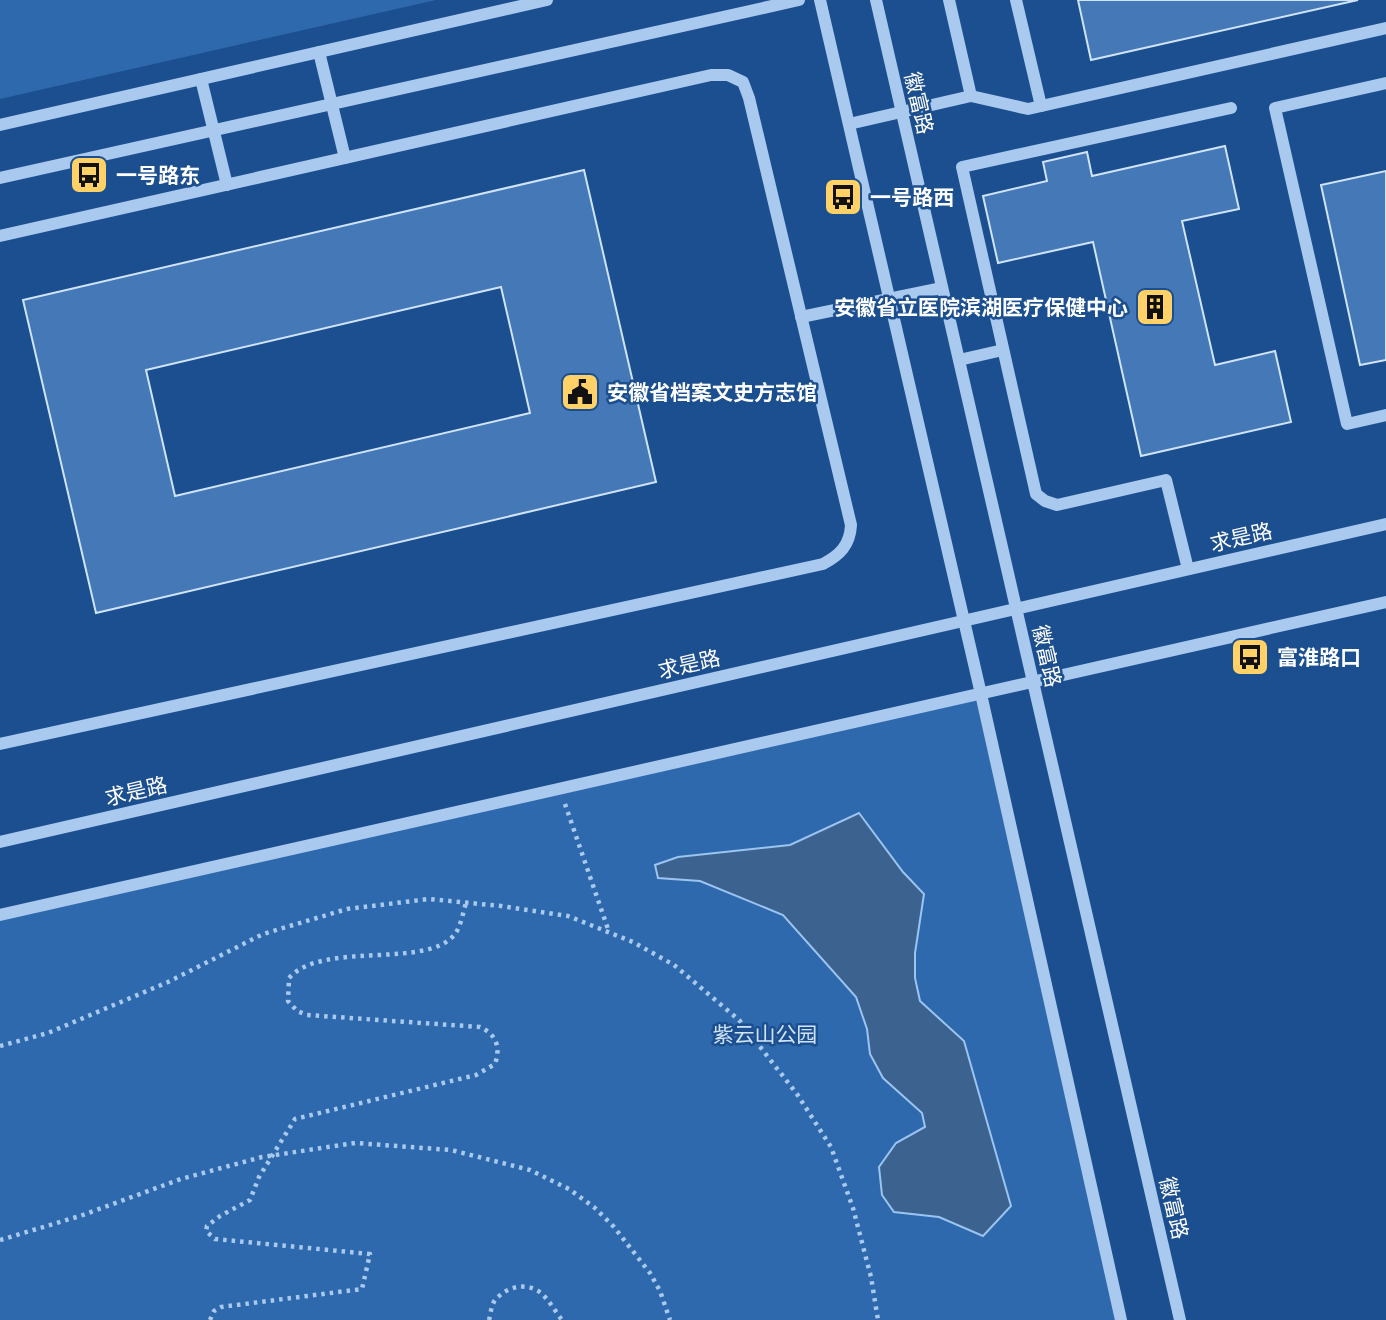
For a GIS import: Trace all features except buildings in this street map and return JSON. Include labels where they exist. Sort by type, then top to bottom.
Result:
[{"type":"street","points":[[0,125],[547,0]]},
{"type":"street","points":[[0,178],[799,0]]},
{"type":"street","points":[[820,0],[981,694],[1121,1320]]},
{"type":"street","name":"徽富路","points":[[876,0],[1180,1320]]},
{"type":"street","points":[[949,0],[971,96]]},
{"type":"street","points":[[1016,0],[1041,107]]},
{"type":"street","points":[[849,124],[971,96],[1016,108],[1041,107],[1386,28]]},
{"type":"street","points":[[319,52],[345,158]]},
{"type":"street","points":[[0,236],[711,75],[728,75],[743,82],[747,90],[851,525],[848,541],[836,557],[823,564],[0,744]]},
{"type":"street","points":[[201,79],[227,185]]},
{"type":"street","points":[[1386,83],[1275,108],[1346,424],[1386,415]]},
{"type":"street","points":[[1188,569],[1166,480],[1057,505],[1045,502],[1036,494],[962,167],[1231,108]]},
{"type":"street","points":[[801,317],[942,288]]},
{"type":"street","points":[[959,360],[1003,350]]},
{"type":"street","name":"求是路","points":[[0,842],[1386,524]]},
{"type":"street","points":[[0,915],[1386,602]]},
{"type":"path","points":[[560,789],[609,933]]},
{"type":"path","points":[[0,1046],[48,1033],[156,988],[264,934],[347,909],[429,899],[568,916],[633,942],[674,965],[738,1020],[797,1094],[831,1147],[849,1196],[871,1277],[878,1320]]},
{"type":"path","points":[[210,1320],[214,1311],[221,1307],[362,1289],[370,1254],[215,1239],[206,1231],[210,1222],[250,1200],[259,1177],[295,1119],[476,1075],[495,1064],[498,1047],[495,1039],[489,1031],[480,1027],[307,1015],[296,1011],[288,1001],[289,978],[302,967],[349,956],[408,953],[445,942],[456,933],[466,903]]},
{"type":"path","points":[[0,1240],[80,1216],[181,1179],[272,1155],[355,1143],[451,1150],[530,1170],[569,1189],[595,1208],[614,1227],[650,1273],[660,1291],[670,1320]]},
{"type":"path","points":[[489,1320],[494,1300],[512,1287],[521,1286],[543,1294],[562,1320]]},
{"type":"green space","points":[[0,0],[436,0],[0,99]]},
{"type":"green space","name":"紫云山公园","points":[[981,694],[1121,1320],[0,1320],[0,915]]},
{"type":"shaded area","points":[[859,813],[903,872],[924,894],[915,953],[915,978],[920,1001],[964,1041],[1011,1206],[983,1236],[939,1217],[894,1212],[882,1195],[879,1167],[896,1143],[925,1127],[922,1113],[883,1078],[870,1054],[867,1029],[856,997],[783,915],[700,881],[658,878],[655,865],[678,857],[790,845]]},
{"type":"place","name":"一号路东","points":[[89,175]]},
{"type":"place","name":"一号路西","points":[[843,197]]},
{"type":"place","name":"安徽省立医院滨湖医疗保健中心","points":[[1155,307]]},
{"type":"place","name":"安徽省档案文史方志馆","points":[[580,392]]},
{"type":"place","name":"富淮路口","points":[[1250,657]]}]
